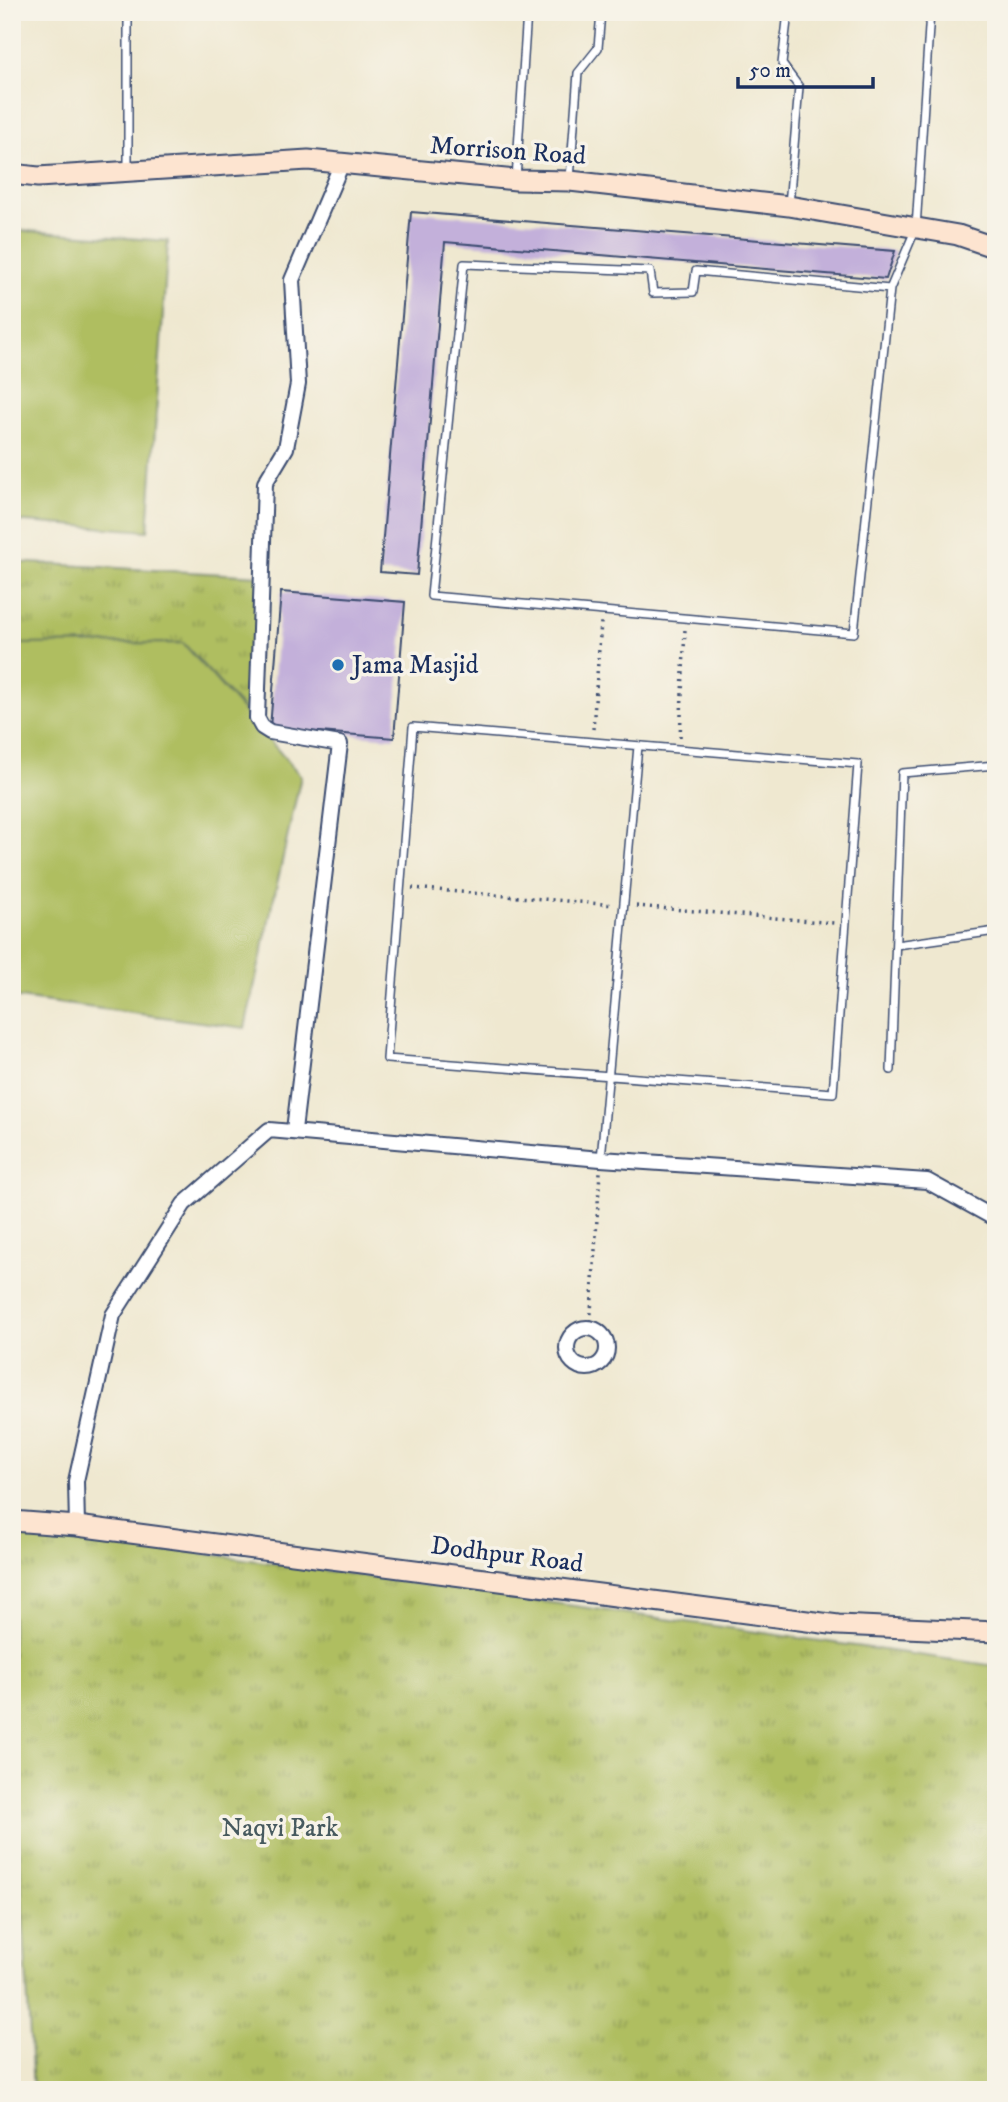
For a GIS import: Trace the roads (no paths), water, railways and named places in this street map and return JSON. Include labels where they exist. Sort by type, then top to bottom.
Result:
[{"type":"street","name":"Morrison Road","points":[[12,174],[38,177],[308,160],[516,180],[570,181],[789,206],[958,235],[996,248]]},
{"type":"street","points":[[294,1130],[340,744],[270,732],[262,727],[257,718],[265,483],[286,448],[298,384],[292,280],[342,163]]},
{"type":"street","points":[[77,1526],[76,1480],[113,1315],[184,1204],[269,1130],[294,1130],[601,1159],[928,1181],[996,1219]]},
{"type":"street","name":"Dodhpur Road","points":[[12,1521],[77,1526],[838,1625],[996,1632]]},
{"type":"lane","points":[[128,12],[128,170]]},
{"type":"lane","points":[[516,180],[527,12]]},
{"type":"lane","points":[[570,181],[578,73],[598,48],[601,12]]},
{"type":"lane","points":[[788,12],[782,64],[799,87],[789,206]]},
{"type":"lane","points":[[890,289],[696,271],[693,292],[653,293],[650,271],[464,264],[431,596],[854,633],[890,289],[916,228],[930,12]]},
{"type":"lane","points":[[413,727],[638,746],[858,764],[832,1093],[387,1059],[413,727]]},
{"type":"lane","points":[[601,1159],[638,746]]},
{"type":"lane","points":[[891,1070],[902,774],[996,765]]},
{"type":"lane","points":[[896,945],[996,931]]},
{"type":"place","name":"Jama Masjid","points":[[338,665]]},
{"type":"park label","name":"Naqvi Park","points":[[280,1828]]}]
